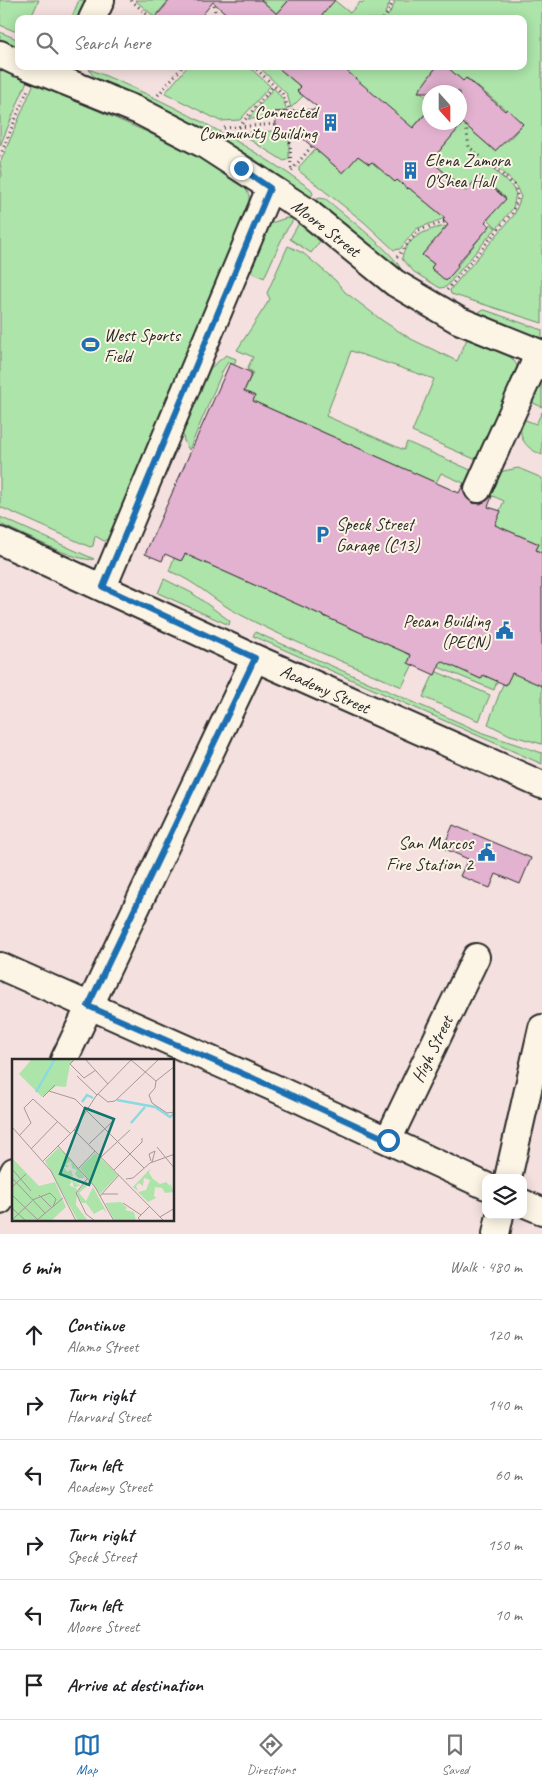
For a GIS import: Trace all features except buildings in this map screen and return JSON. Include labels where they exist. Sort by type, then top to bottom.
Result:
[{"type":"street","points":[[94,15],[101,0]]},
{"type":"street","name":"Moore Street","points":[[0,54],[15,63]]},
{"type":"street","name":"Moore Street","points":[[26,70],[68,74],[205,145],[304,210],[395,283],[458,320],[540,353]]},
{"type":"street","points":[[103,587],[270,188]]},
{"type":"street","points":[[478,489],[540,353]]},
{"type":"street","name":"Academy Street","points":[[0,541],[255,658],[542,785]]},
{"type":"street","points":[[64,1059],[255,658]]},
{"type":"street","points":[[512,772],[530,767],[542,772]]},
{"type":"street","name":"High Street","points":[[388,1140],[476,957]]},
{"type":"street","points":[[0,966],[280,1090],[482,1184]]},
{"type":"street","points":[[509,1174],[542,1028]]},
{"type":"street","points":[[0,1201],[12,1175]]},
{"type":"street","points":[[527,1204],[542,1211]]},
{"type":"street","points":[[496,1234],[499,1219]]},
{"type":"path","points":[[131,0],[148,15]]},
{"type":"path","points":[[386,15],[393,0]]},
{"type":"path","points":[[214,5],[215,15]]},
{"type":"path","points":[[0,156],[26,70]]},
{"type":"path","points":[[158,95],[180,70]]},
{"type":"path","points":[[257,70],[282,93],[289,109]]},
{"type":"path","points":[[239,127],[274,86]]},
{"type":"path","points":[[224,128],[277,124]]},
{"type":"path","points":[[443,294],[512,213],[518,198],[514,185],[469,147],[467,130]]},
{"type":"path","points":[[290,137],[291,171],[312,146]]},
{"type":"path","points":[[397,257],[419,230],[445,222]]},
{"type":"green space","points":[[0,0],[39,0],[32,15],[15,15],[15,31],[0,25]]},
{"type":"green space","points":[[79,0],[89,0],[82,15],[73,15]]},
{"type":"green space","points":[[135,0],[169,0],[157,14],[158,15],[152,15]]},
{"type":"green space","points":[[261,0],[289,0],[277,14]]},
{"type":"green space","points":[[334,0],[350,13],[360,2],[362,3],[365,0],[391,0],[385,13],[387,15],[322,15]]},
{"type":"green space","points":[[396,0],[542,0],[542,323],[451,294],[450,290],[514,215],[521,197],[515,184],[489,160],[487,164],[511,185],[516,194],[513,208],[497,228],[488,219],[506,198],[479,176],[466,191],[431,161],[457,130],[467,130],[467,126],[495,151],[506,139],[508,141],[523,124],[467,78],[462,83],[450,70],[527,70],[527,15],[388,15]]},
{"type":"green space","points":[[0,32],[15,38],[15,46],[0,40]]},
{"type":"green space","points":[[0,69],[27,81],[0,146]]},
{"type":"green space","points":[[90,70],[176,108],[258,154],[311,189],[313,194],[309,198],[270,169],[207,130],[141,98],[105,84]]},
{"type":"green space","points":[[185,70],[252,70],[270,86],[240,120],[220,121],[165,93]]},
{"type":"green space","points":[[262,70],[284,70],[283,72],[301,87],[297,91],[303,96],[291,108],[287,94]]},
{"type":"green space","points":[[344,70],[434,70],[424,85],[422,85],[420,91],[422,93],[422,117],[401,142]]},
{"type":"green space","name":"West Sports Field","points":[[34,83],[147,132],[201,159],[243,184],[249,195],[249,207],[111,537],[104,541],[95,536],[93,546],[90,547],[0,507],[0,179],[2,175],[0,163]]},
{"type":"green space","points":[[274,88],[284,101],[287,112],[275,112],[275,118],[248,119]]},
{"type":"green space","points":[[276,131],[277,138],[289,137],[289,159],[284,161],[250,140],[249,132]]},
{"type":"green space","points":[[315,149],[343,173],[358,156],[369,164],[372,162],[395,182],[397,180],[409,188],[445,218],[416,229],[400,249],[394,250],[364,222],[299,171],[299,167]]},
{"type":"green space","points":[[318,198],[326,199],[383,247],[400,267],[402,274],[315,202]]},
{"type":"green space","points":[[286,218],[294,219],[285,232],[264,278],[248,270],[268,224]]},
{"type":"green space","points":[[299,223],[321,240],[311,253],[290,239]]},
{"type":"green space","points":[[491,224],[496,228],[446,287],[440,288],[414,272],[402,259],[407,245],[418,235],[447,226],[422,255],[434,264],[431,268],[446,280]]},
{"type":"green space","points":[[288,246],[303,253],[335,280],[345,292],[383,321],[411,339],[457,361],[467,339],[503,352],[515,362],[518,368],[479,461],[412,432],[434,379],[351,351],[326,416],[404,450],[407,442],[473,471],[468,485],[441,473],[436,483],[253,401],[255,396],[244,391],[253,372],[247,369],[253,357],[237,350],[270,299],[267,293]]},
{"type":"green space","points":[[485,310],[542,330],[542,339],[479,314],[480,311]]},
{"type":"green space","points":[[226,355],[236,359],[234,365],[228,362],[223,370],[189,450],[184,441],[182,428],[196,380]]},
{"type":"green space","points":[[542,379],[542,407],[531,402]]},
{"type":"green space","points":[[542,412],[542,455],[527,446],[522,437],[521,426],[523,419],[536,424]]},
{"type":"green space","points":[[518,468],[542,478],[542,553],[536,550],[539,544],[499,527],[451,665],[481,679],[483,675],[497,681],[494,690],[438,667],[450,640],[443,637],[504,501],[488,494],[499,472]]},
{"type":"green space","points":[[0,517],[94,559],[76,557],[48,546],[0,524]]},
{"type":"green space","points":[[185,554],[411,655],[413,664],[402,687],[260,625],[232,610],[188,580],[169,571],[174,558],[181,561]]},
{"type":"green space","points":[[164,579],[192,593],[230,621],[229,625],[158,593]]},
{"type":"green space","points":[[255,632],[483,733],[542,753],[542,764],[253,636]]},
{"type":"green space","points":[[435,671],[490,695],[479,721],[423,697]]},
{"type":"green space","points":[[507,671],[542,683],[542,744],[510,735],[488,724],[503,684],[506,685],[509,678]]},
{"type":"place","name":"Connected Community Building","points":[[331,122]]},
{"type":"place","name":"Elena Zamora O'Shea Hall","points":[[411,170]]},
{"type":"place","name":"West Sports Field","points":[[90,345]]},
{"type":"place","name":"Speck Street Garage (C13)","points":[[322,534]]},
{"type":"place","name":"Pecan Building (PECN)","points":[[504,631]]},
{"type":"place","name":"San Marcos Fire Station 2","points":[[487,853]]},
{"type":"route","points":[[241,168],[270,188],[103,587],[255,658],[88,1006],[280,1090],[388,1140]]}]
